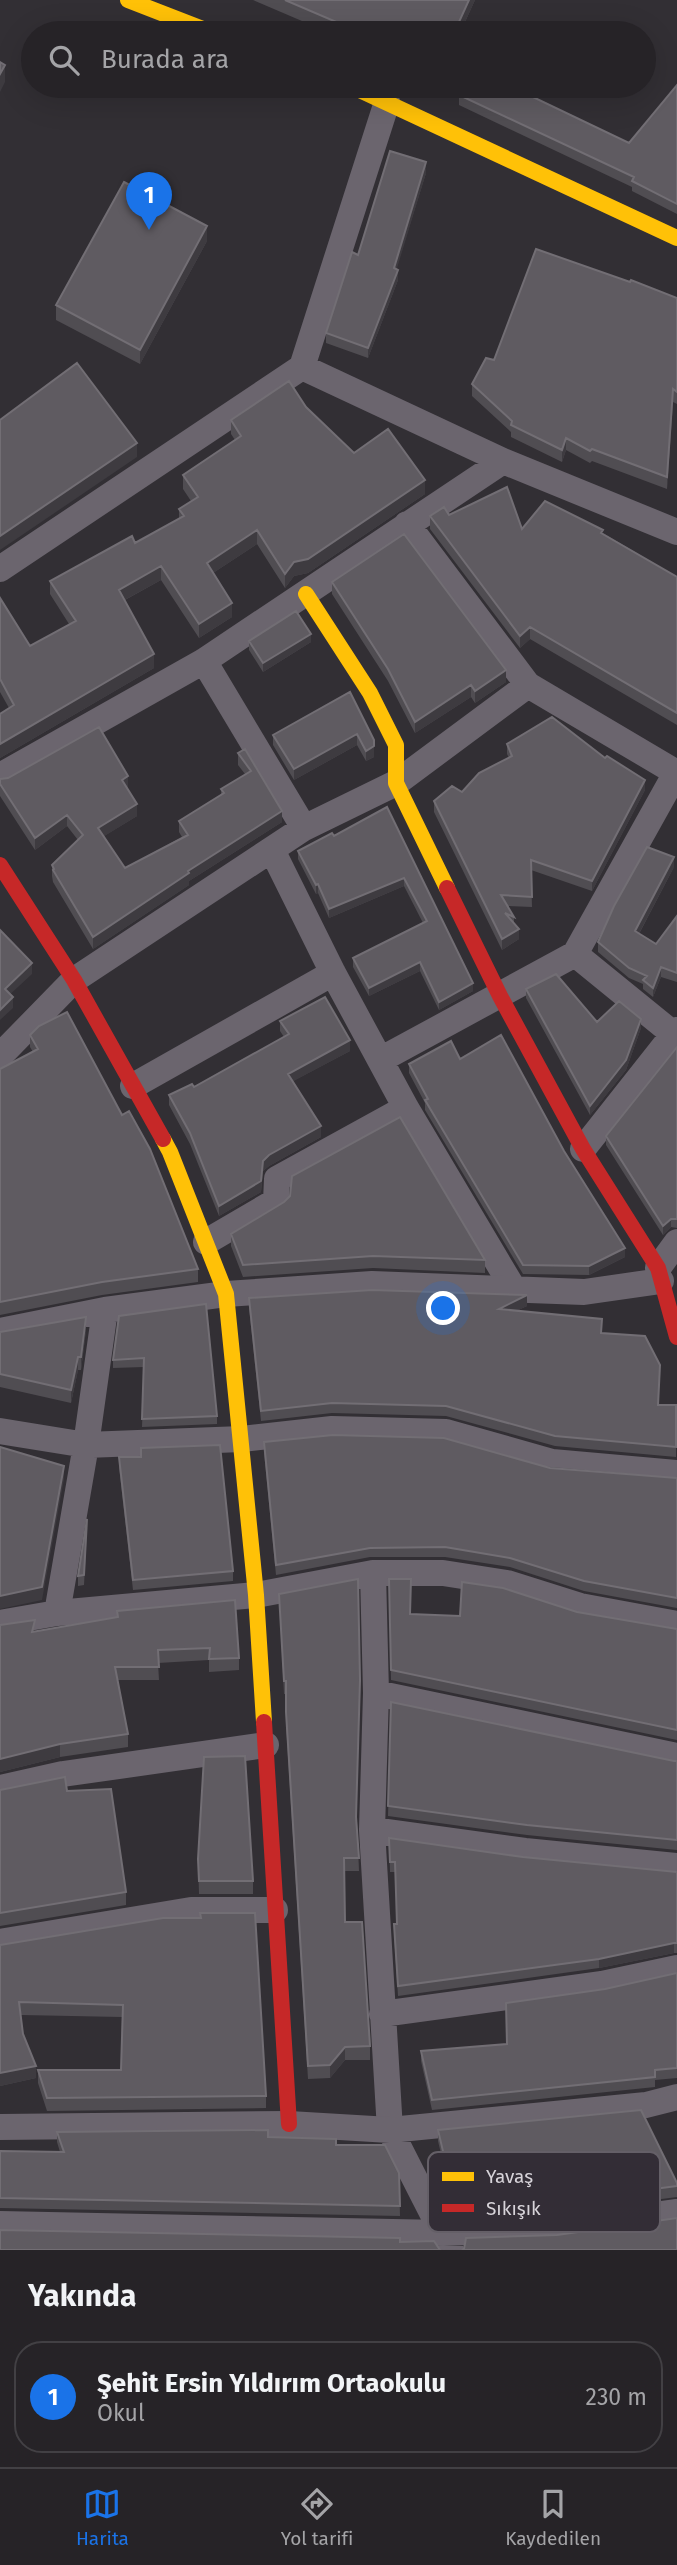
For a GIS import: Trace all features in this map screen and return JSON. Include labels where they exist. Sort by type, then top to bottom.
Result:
[{"type":"street","points":[[128,0],[182,21]]},
{"type":"street","points":[[378,98],[677,238]]},
{"type":"street","points":[[0,569],[302,367],[387,102]]},
{"type":"street","points":[[302,367],[503,461],[677,532]]},
{"type":"street","points":[[0,776],[205,661],[503,461]]},
{"type":"street","points":[[380,1060],[575,954],[677,772],[528,685],[407,524]]},
{"type":"street","points":[[306,594],[370,693],[396,744],[396,783],[500,996],[583,1149],[666,1290],[677,1337]]},
{"type":"street","points":[[205,661],[304,828]]},
{"type":"street","points":[[0,1056],[74,980],[304,828],[396,783],[528,685]]},
{"type":"street","points":[[272,850],[333,973],[406,1108],[513,1288]]},
{"type":"street","points":[[0,864],[74,980],[170,1152],[226,1294],[256,1595],[289,2124]]},
{"type":"street","points":[[575,954],[676,1034],[583,1149]]},
{"type":"street","points":[[133,1086],[333,973]]},
{"type":"street","points":[[206,1242],[276,1201],[276,1179],[406,1108]]},
{"type":"street","points":[[666,1290],[677,1242]]},
{"type":"street","points":[[0,1331],[105,1310],[226,1294],[372,1284],[584,1292],[666,1290]]},
{"type":"street","points":[[57,1613],[86,1446],[105,1310]]},
{"type":"street","points":[[0,1431],[86,1446],[242,1439],[332,1429],[446,1432],[552,1462],[677,1473]]},
{"type":"street","points":[[373,1573],[376,1693],[372,1830],[390,2130],[428,2204]]},
{"type":"street","points":[[0,1623],[57,1613],[256,1595],[373,1573],[443,1573],[507,1583],[580,1606],[677,1624]]},
{"type":"street","points":[[376,1693],[677,1756]]},
{"type":"street","points":[[0,1787],[64,1774],[266,1745]]},
{"type":"street","points":[[372,1830],[524,1851],[677,1866]]},
{"type":"street","points":[[0,1942],[191,1910],[275,1910]]},
{"type":"street","points":[[382,2014],[602,1984],[677,1968]]},
{"type":"street","points":[[0,2127],[289,2124],[390,2130],[646,2105],[677,2097]]},
{"type":"street","points":[[0,2224],[447,2241],[528,2232]]},
{"type":"building","points":[[285,0],[469,0],[459,21],[334,21]]},
{"type":"building","points":[[677,85],[677,204],[632,181],[634,177],[465,98],[535,98],[629,143]]},
{"type":"building","points":[[390,151],[426,162],[394,268],[398,270],[368,348],[326,333],[352,252],[358,255]]},
{"type":"building","points":[[124,182],[207,226],[140,350],[56,305]]},
{"type":"building","points":[[536,249],[677,298],[677,392],[673,389],[667,477],[592,449],[590,451],[566,438],[562,450],[511,425],[512,421],[472,384],[486,358],[494,360]]},
{"type":"building","points":[[77,363],[137,443],[0,536],[0,420]]},
{"type":"building","points":[[289,381],[306,407],[354,453],[388,429],[425,480],[308,559],[294,562],[285,574],[257,530],[207,563],[232,603],[199,624],[161,566],[119,590],[154,654],[0,744],[0,714],[14,705],[0,679],[0,598],[30,646],[76,621],[50,581],[132,536],[135,543],[184,516],[179,509],[198,497],[183,475],[241,436],[231,420]]},
{"type":"building","points":[[507,487],[522,529],[545,501],[603,530],[601,533],[677,577],[677,713],[530,627],[520,636],[430,516],[444,507],[449,515]]},
{"type":"building","points":[[404,534],[506,670],[475,691],[471,685],[415,722],[388,669],[332,582]]},
{"type":"building","points":[[296,611],[311,634],[263,663],[249,641]]},
{"type":"building","points":[[350,692],[374,740],[374,746],[366,751],[357,734],[294,769],[273,735]]},
{"type":"building","points":[[552,717],[605,758],[607,756],[645,780],[592,881],[531,860],[532,897],[501,895],[514,917],[505,913],[519,929],[502,939],[434,801],[452,786],[462,792],[479,773],[512,756],[507,744]]},
{"type":"building","points":[[99,727],[128,776],[122,780],[137,804],[98,828],[125,868],[188,835],[179,821],[224,793],[221,789],[251,771],[238,753],[245,749],[282,811],[188,871],[189,873],[93,937],[52,865],[83,835],[67,815],[35,838],[0,784],[0,779],[8,778]]},
{"type":"building","points":[[387,807],[473,983],[439,1002],[420,962],[369,988],[353,958],[427,921],[404,878],[329,909],[298,851],[332,833],[334,836]]},
{"type":"building","points":[[647,847],[674,857],[635,931],[656,944],[677,916],[677,973],[661,967],[653,988],[643,980],[647,976],[629,968],[598,942],[614,906]]},
{"type":"building","points":[[0,930],[32,963],[5,989],[13,997],[0,1010]]},
{"type":"building","points":[[556,974],[597,1022],[619,1001],[641,1019],[626,1060],[590,1106],[526,989]]},
{"type":"building","points":[[325,997],[350,1040],[288,1074],[321,1126],[269,1155],[263,1161],[261,1181],[219,1206],[190,1133],[169,1095],[192,1084],[194,1087],[289,1034],[280,1021]]},
{"type":"building","points":[[67,1012],[122,1115],[129,1111],[150,1149],[198,1269],[102,1282],[0,1302],[0,1069],[38,1049],[30,1035],[39,1026]]},
{"type":"building","points":[[501,1035],[564,1151],[625,1248],[589,1266],[523,1265],[425,1100],[428,1099],[409,1064],[451,1041],[460,1059]]},
{"type":"building","points":[[677,1047],[677,1219],[671,1219],[663,1226],[606,1136]]},
{"type":"building","points":[[400,1117],[485,1260],[373,1256],[243,1265],[231,1234],[284,1202],[290,1196],[292,1176]]},
{"type":"building","points":[[372,1290],[527,1295],[499,1309],[602,1319],[601,1333],[645,1336],[660,1365],[658,1405],[676,1405],[676,1447],[555,1436],[446,1406],[332,1403],[261,1411],[249,1298]]},
{"type":"building","points":[[206,1304],[217,1416],[142,1419],[144,1358],[113,1360],[119,1316]]},
{"type":"building","points":[[86,1317],[81,1357],[78,1357],[71,1390],[0,1374],[0,1332]]},
{"type":"building","points":[[333,1435],[444,1438],[550,1468],[677,1478],[677,1598],[584,1581],[510,1558],[445,1547],[370,1548],[276,1565],[264,1442]]},
{"type":"building","points":[[220,1445],[233,1571],[133,1580],[119,1457],[141,1457],[141,1448]]},
{"type":"building","points":[[0,1447],[64,1466],[42,1587],[0,1596]]},
{"type":"building","points":[[87,1519],[84,1575],[78,1576]]},
{"type":"building","points":[[358,1579],[360,1680],[356,1817],[359,1858],[344,1858],[345,1922],[362,1922],[370,2046],[345,2047],[330,2065],[308,2066],[279,1594]]},
{"type":"building","points":[[389,1579],[411,1579],[410,1614],[460,1616],[462,1582],[503,1588],[577,1612],[677,1629],[677,1730],[391,1670]]},
{"type":"building","points":[[235,1600],[239,1658],[209,1659],[210,1648],[158,1650],[159,1667],[115,1667],[128,1734],[60,1744],[0,1759],[0,1625],[35,1620],[32,1632],[118,1617],[117,1611]]},
{"type":"building","points":[[391,1702],[677,1761],[677,1840],[527,1825],[388,1806]]},
{"type":"building","points":[[245,1756],[253,1881],[199,1881],[204,1757]]},
{"type":"building","points":[[65,1777],[67,1791],[111,1789],[126,1892],[0,1913],[0,1790]]},
{"type":"building","points":[[389,1838],[523,1857],[677,1872],[677,1943],[599,1959],[398,1986],[394,1924],[397,1924],[395,1862],[390,1862]]},
{"type":"building","points":[[200,1913],[255,1913],[266,2096],[47,2098],[38,2070],[121,2070],[123,2005],[19,2002],[23,2034],[36,2066],[0,2073],[0,1945],[163,1918],[201,1918]]},
{"type":"building","points":[[677,1973],[677,2068],[655,2070],[655,2077],[432,2100],[421,2051],[507,2044],[506,2003],[605,1989]]},
{"type":"building","points":[[641,2110],[677,2186],[660,2188],[660,2152],[443,2152],[438,2130]]},
{"type":"building","points":[[268,2130],[268,2137],[336,2139],[336,2145],[385,2145],[399,2173],[400,2206],[0,2198],[0,2151],[64,2152],[57,2132]]},
{"type":"building","points":[[677,2218],[677,2250],[462,2250],[466,2238],[578,2232],[660,2232],[660,2220]]},
{"type":"building","points":[[0,2230],[400,2238],[400,2242],[434,2241],[440,2250],[0,2250]]},
{"type":"traffic: slow","points":[[128,0],[182,21]]},
{"type":"traffic: slow","points":[[377,98],[677,238]]},
{"type":"traffic: slow","points":[[306,594],[370,693],[396,745],[396,783],[447,888]]},
{"type":"traffic: slow","points":[[163,1139],[226,1294],[256,1595],[264,1722]]},
{"type":"traffic: jam","points":[[0,865],[74,980],[163,1139]]},
{"type":"traffic: jam","points":[[447,888],[500,996],[583,1149],[658,1268],[677,1337]]},
{"type":"traffic: jam","points":[[264,1722],[289,2124]]},
{"type":"place","name":"Şehit Ersin Yıldırım Ortaokulu","points":[[149,230]]}]
